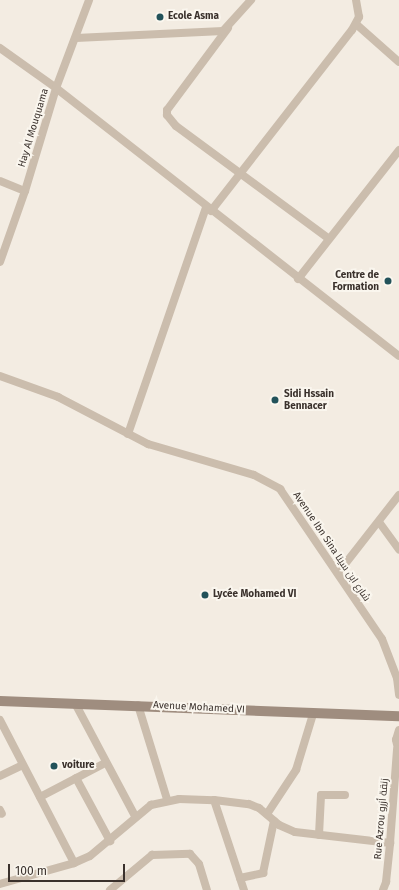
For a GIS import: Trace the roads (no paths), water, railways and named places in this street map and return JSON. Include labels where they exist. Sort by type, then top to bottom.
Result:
[{"type":"main road","name":"Avenue Mohamed VI","points":[[0,701],[76,705],[138,705],[313,714],[399,716]]},
{"type":"street","name":"Hay Al Mouquama","points":[[0,262],[25,191],[56,88],[89,0]]},
{"type":"street","points":[[251,0],[228,28],[167,110],[167,115],[176,126],[329,239]]},
{"type":"street","points":[[128,434],[208,209],[240,173],[356,24],[358,17],[356,0]]},
{"type":"street","points":[[356,24],[399,62]]},
{"type":"street","points":[[76,38],[223,31],[228,28]]},
{"type":"street","points":[[0,48],[56,88],[208,209],[399,356]]},
{"type":"street","points":[[298,279],[399,150]]},
{"type":"street","points":[[0,181],[25,191]]},
{"type":"street","name":"Avenue Ibn Sina شارع ابن سينا","points":[[0,376],[58,397],[128,434],[173,453],[254,475],[270,482],[290,502],[382,639],[398,677],[399,695]]},
{"type":"street","points":[[338,573],[399,495]]},
{"type":"street","points":[[379,522],[399,550]]},
{"type":"street","points":[[76,705],[105,763],[135,816]]},
{"type":"street","points":[[138,705],[167,800]]},
{"type":"street","points":[[267,814],[296,770],[313,714]]},
{"type":"street","points":[[0,720],[74,863]]},
{"type":"street","name":"Rue Azrou زنقة أزرو","points":[[383,890],[386,882],[390,843],[399,730]]},
{"type":"street","points":[[40,797],[105,763]]},
{"type":"street","points":[[0,776],[23,765]]},
{"type":"street","points":[[76,778],[110,841]]},
{"type":"street","points":[[319,835],[321,795],[345,795]]},
{"type":"street","points":[[0,884],[74,863],[98,851],[135,816],[151,805],[167,800],[214,800],[248,804],[259,808],[274,821],[295,832],[390,843]]},
{"type":"street","points":[[214,800],[244,890]]},
{"type":"street","points":[[240,878],[263,873],[274,821]]},
{"type":"street","points":[[110,890],[152,855],[190,854],[199,864],[208,890]]},
{"type":"place","name":"Ecole Asma","points":[[160,17]]},
{"type":"place","name":"Centre de Formation","points":[[388,281]]},
{"type":"place","name":"Sidi Hssain Bennacer","points":[[275,400]]},
{"type":"place","name":"Lycée Mohamed VI","points":[[205,595]]},
{"type":"place","name":"voiture","points":[[54,766]]}]
